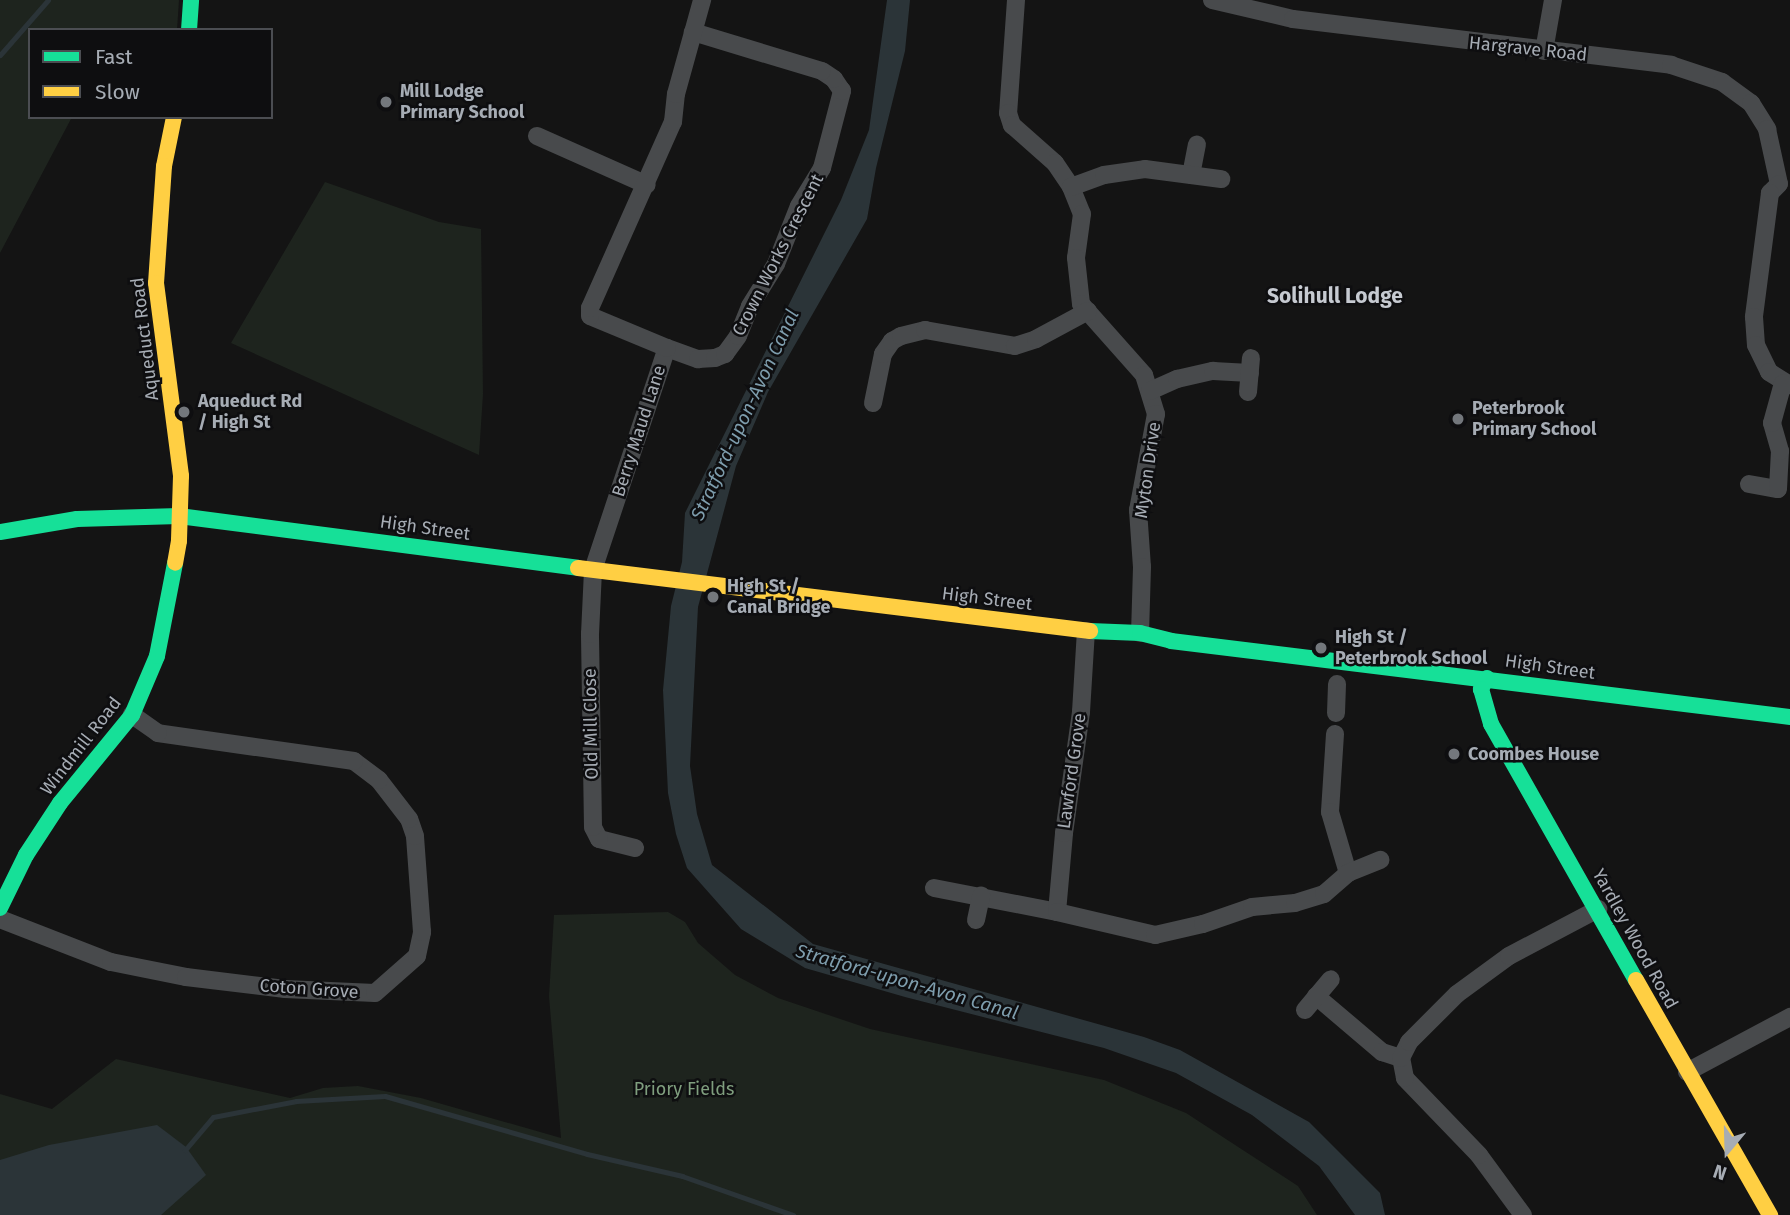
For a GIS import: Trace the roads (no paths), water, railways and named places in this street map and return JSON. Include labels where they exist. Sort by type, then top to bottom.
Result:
[{"type":"street","points":[[189,28],[191,0]]},
{"type":"street","name":"Berry Maud Lane","points":[[593,570],[667,348],[590,316],[590,308],[673,122],[676,94],[702,0]]},
{"type":"street","name":"Myton Drive","points":[[1016,0],[1007,113],[1012,125],[1055,163],[1071,187],[1082,214],[1076,258],[1081,304],[1144,375],[1156,414],[1138,510],[1142,567],[1140,633]]},
{"type":"street","name":"Hargrave Road","points":[[1212,0],[1293,19],[1671,65],[1722,82],[1751,103],[1766,129],[1785,181],[1770,193],[1754,317],[1756,345],[1769,372],[1787,384],[1772,423],[1780,451],[1778,489],[1749,484]]},
{"type":"street","points":[[1544,51],[1553,0]]},
{"type":"street","name":"Crown Works Crescent","points":[[667,348],[698,359],[715,358],[725,354],[738,336],[750,306],[776,264],[799,206],[822,168],[842,91],[834,79],[822,72],[692,32]]},
{"type":"street","name":"Aqueduct Road","points":[[174,119],[163,166],[156,283],[181,475],[179,516]]},
{"type":"street","points":[[537,136],[647,185]]},
{"type":"street","points":[[1191,175],[1197,145]]},
{"type":"street","points":[[1071,187],[1104,175],[1145,169],[1221,179]]},
{"type":"street","points":[[873,403],[883,354],[892,341],[901,336],[925,330],[1015,346],[1037,339],[1088,311]]},
{"type":"street","points":[[1150,391],[1177,379],[1251,365],[1248,392]]},
{"type":"street","name":"High Street","points":[[0,532],[77,519],[179,516],[1087,631],[1140,633],[1171,641],[1790,717]]},
{"type":"street","name":"Windmill Road","points":[[0,908],[26,855],[60,803],[132,715],[157,656],[179,541],[179,516]]},
{"type":"street","name":"Old Mill Close","points":[[593,570],[590,634],[593,827],[599,839],[635,848]]},
{"type":"street","name":"Lawford Grove","points":[[1057,912],[1064,833],[1081,712],[1087,631]]},
{"type":"street","name":"Yardley Wood Road","points":[[1487,678],[1481,689],[1491,724],[1770,1215]]},
{"type":"street","points":[[1336,713],[1337,684]]},
{"type":"street","name":"Coton Grove","points":[[0,919],[111,962],[186,977],[285,989],[375,993],[417,956],[422,933],[415,836],[409,819],[379,780],[354,761],[158,733],[132,715]]},
{"type":"street","points":[[1335,734],[1330,812],[1348,873]]},
{"type":"street","points":[[934,888],[1057,912],[1155,935],[1203,924],[1252,907],[1295,903],[1324,894],[1348,873],[1381,860]]},
{"type":"street","points":[[976,920],[981,896]]},
{"type":"street","points":[[1523,1215],[1479,1155],[1405,1078],[1401,1058],[1409,1042],[1457,994],[1509,956],[1598,909]]},
{"type":"street","points":[[1331,979],[1311,1003],[1381,1052],[1401,1058]]},
{"type":"street","points":[[1687,1072],[1790,1017]]},
{"type":"water","name":"Stratford-upon-Avon Canal","points":[[887,0],[910,0],[905,51],[876,168],[867,219],[768,392],[736,466],[698,607],[690,766],[697,814],[712,865],[813,944],[1144,1037],[1180,1050],[1309,1122],[1380,1193],[1385,1215],[1355,1215],[1319,1166],[1252,1115],[1176,1073],[1104,1048],[905,997],[805,968],[741,929],[687,868],[676,834],[668,793],[663,690],[671,606],[682,562],[685,513],[841,200],[869,130]]},
{"type":"water","points":[[157,1125],[186,1147],[206,1175],[161,1215],[0,1215],[0,1160],[49,1145]]},
{"type":"waterway","points":[[0,55],[48,0]]},
{"type":"waterway","points":[[185,1150],[213,1117],[296,1101],[385,1096],[587,1154],[682,1176],[793,1215]]},
{"type":"place","name":"Mill Lodge Primary School","points":[[386,102]]},
{"type":"place","name":"Aqueduct Rd / High St","points":[[184,412]]},
{"type":"place","name":"Peterbrook Primary School","points":[[1458,419]]},
{"type":"place","name":"High St / Canal Bridge","points":[[713,597]]},
{"type":"place","name":"High St / Peterbrook School","points":[[1321,648]]},
{"type":"place","name":"Coombes House","points":[[1454,754]]},
{"type":"district","name":"Solihull Lodge","points":[[1335,296]]},
{"type":"park label","name":"Priory Fields","points":[[684,1089]]}]
